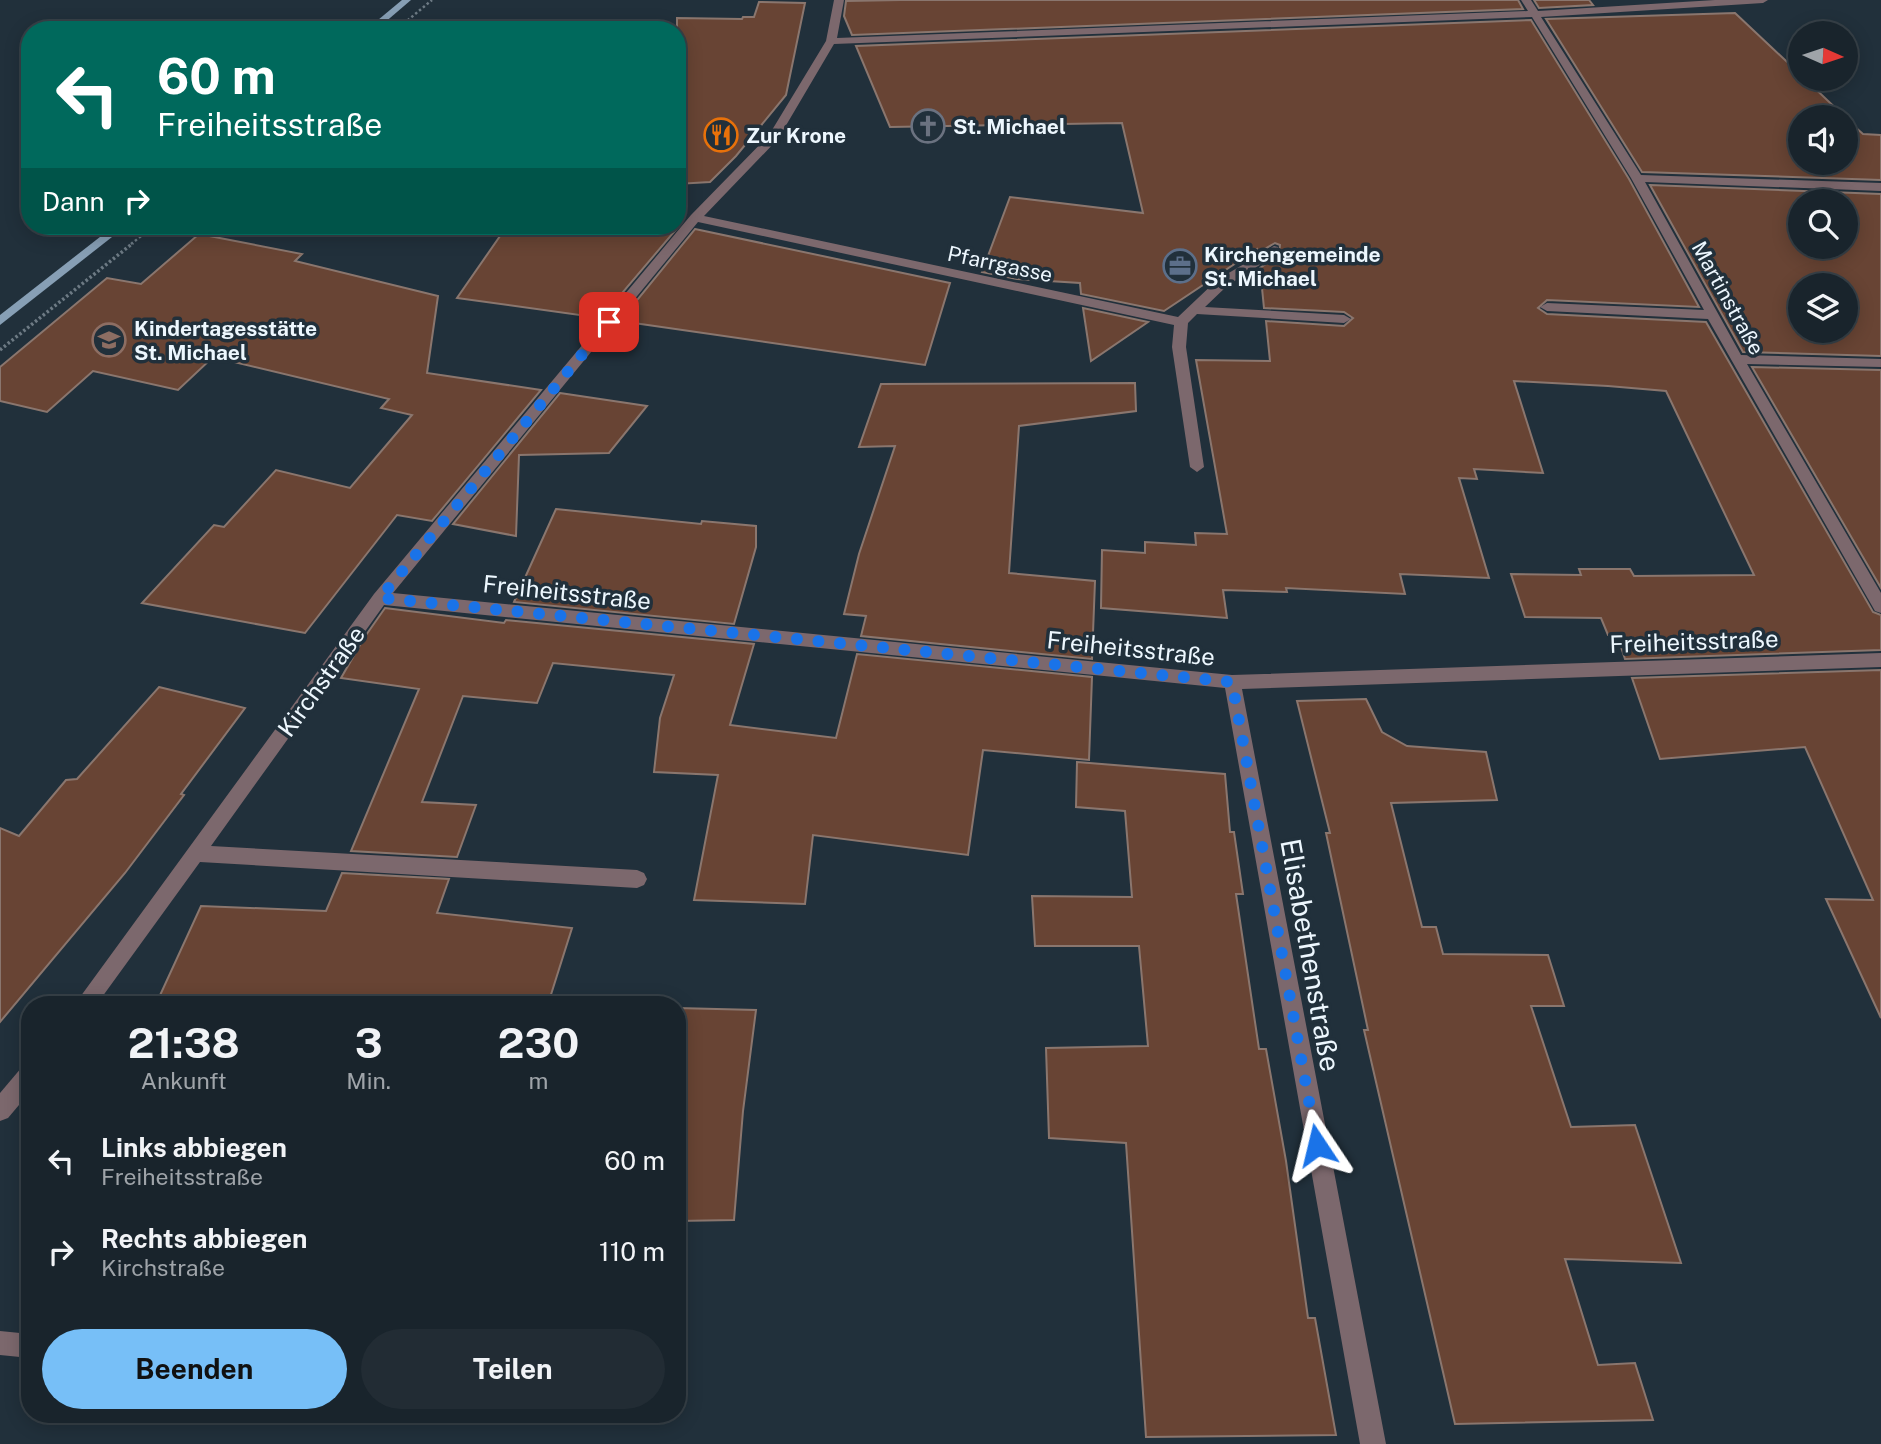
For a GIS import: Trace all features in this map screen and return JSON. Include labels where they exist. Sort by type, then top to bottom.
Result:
[{"type":"street","name":"Kirchstraße","points":[[686,229],[774,137],[831,41],[839,0]]},
{"type":"street","name":"Martinstraße","points":[[1526,0],[1637,178],[1737,359],[1881,607]]},
{"type":"street","points":[[831,41],[1534,13],[1763,0]]},
{"type":"street","points":[[1637,178],[1881,187]]},
{"type":"street","name":"Pfarrgasse","points":[[695,218],[1181,322]]},
{"type":"street","name":"Kirchstraße","points":[[91,996],[380,598],[681,235]]},
{"type":"street","points":[[1197,467],[1179,347],[1181,322],[1222,283],[1274,250]]},
{"type":"street","points":[[1547,307],[1713,314]]},
{"type":"street","points":[[1193,310],[1343,319]]},
{"type":"street","points":[[1737,359],[1881,363]]},
{"type":"street","name":"Freiheitsstraße","points":[[380,598],[1232,682],[1881,660]]},
{"type":"street","name":"Elisabethenstraße","points":[[1232,682],[1373,1444]]},
{"type":"street","points":[[197,853],[262,859],[521,870],[637,879]]},
{"type":"street","points":[[0,1110],[21,1085]]},
{"type":"street","points":[[0,1343],[21,1345]]},
{"type":"path","points":[[407,21],[432,0]]},
{"type":"path","points":[[0,349],[143,235]]},
{"type":"building","points":[[1518,0],[1523,9],[852,35],[844,16],[846,1]]},
{"type":"building","points":[[1534,0],[1589,0],[1593,5],[1539,8]]},
{"type":"building","points":[[759,2],[805,3],[786,95],[736,156],[710,182],[686,183],[686,21],[677,21],[677,18],[754,17]]},
{"type":"building","points":[[1735,13],[1788,63],[1788,91],[1818,91],[1832,105],[1788,105],[1788,175],[1858,175],[1858,130],[1863,134],[1881,135],[1881,180],[1642,172],[1546,19]]},
{"type":"building","points":[[1531,20],[1629,179],[1699,307],[1547,300],[1538,308],[1547,314],[1706,322],[1873,612],[1881,615],[1881,650],[1625,659],[1617,635],[1608,635],[1601,618],[1525,617],[1511,574],[1581,575],[1579,569],[1630,569],[1634,576],[1754,575],[1666,391],[1608,386],[1514,381],[1543,473],[1474,469],[1477,479],[1459,478],[1489,578],[1400,574],[1405,594],[1286,588],[1287,592],[1223,590],[1227,618],[1101,608],[1102,550],[1145,553],[1145,542],[1196,545],[1195,533],[1227,534],[1196,360],[1270,361],[1266,321],[1344,326],[1353,318],[1344,312],[1264,308],[1260,268],[1279,255],[1280,245],[1275,243],[1258,253],[1257,249],[1164,311],[1081,294],[1080,283],[1017,279],[982,272],[1010,197],[1143,213],[1122,123],[890,127],[856,46]]},
{"type":"building","points":[[1650,185],[1788,190],[1788,259],[1858,259],[1858,193],[1881,194],[1881,356],[1743,352]]},
{"type":"building","points":[[695,229],[950,283],[925,365],[620,321]]},
{"type":"building","points":[[198,235],[302,254],[295,261],[438,296],[427,373],[541,390],[432,521],[397,515],[305,633],[142,603],[214,525],[224,527],[276,470],[350,488],[412,415],[381,408],[389,399],[213,357],[178,390],[93,371],[47,412],[0,401],[0,367],[107,278],[141,284]]},
{"type":"building","points":[[501,235],[671,235],[601,318],[457,298]]},
{"type":"building","points":[[1083,308],[1148,322],[1091,361]]},
{"type":"building","points":[[1752,367],[1881,370],[1881,588]]},
{"type":"building","points":[[1135,383],[1136,411],[1019,426],[1009,573],[1095,581],[1092,659],[861,636],[866,616],[844,614],[859,554],[895,446],[859,447],[881,384]]},
{"type":"building","points":[[560,393],[647,406],[609,453],[519,455],[516,536],[453,524]]},
{"type":"building","points":[[556,509],[701,524],[702,521],[756,526],[756,547],[734,624],[514,602]]},
{"type":"building","points":[[385,608],[504,623],[506,620],[754,644],[730,725],[836,738],[857,654],[1092,677],[1089,760],[983,750],[968,855],[813,835],[805,904],[694,900],[718,775],[654,772],[660,718],[674,675],[553,663],[537,703],[463,696],[422,802],[476,805],[457,857],[351,851],[419,689],[341,678]]},
{"type":"building","points":[[1881,670],[1881,1018],[1826,899],[1873,900],[1805,747],[1660,759],[1632,678]]},
{"type":"building","points":[[159,687],[245,708],[125,873],[0,1022],[0,828],[19,836],[66,780],[77,779]]},
{"type":"building","points":[[1366,699],[1382,732],[1407,746],[1486,752],[1497,800],[1391,803],[1422,927],[1436,927],[1443,954],[1548,955],[1564,1006],[1531,1006],[1571,1127],[1635,1125],[1681,1263],[1565,1259],[1598,1365],[1635,1363],[1653,1420],[1455,1424],[1364,1030],[1368,1030],[1326,833],[1330,833],[1297,701]]},
{"type":"building","points":[[1077,762],[1225,774],[1230,832],[1234,832],[1243,894],[1236,894],[1259,1049],[1266,1049],[1286,1161],[1308,1318],[1315,1318],[1336,1435],[1146,1437],[1126,1143],[1049,1138],[1046,1048],[1148,1046],[1139,946],[1035,946],[1032,896],[1132,897],[1125,811],[1076,807]]},
{"type":"building","points":[[342,873],[449,879],[437,913],[572,928],[551,996],[160,996],[201,906],[326,911]]},
{"type":"building","points":[[686,1008],[756,1010],[743,1111],[734,1220],[686,1221]]},
{"type":"waterway","points":[[381,21],[407,0]]},
{"type":"waterway","points":[[0,321],[110,235]]},
{"type":"place","name":"St. Michael","points":[[928,126]]},
{"type":"place","name":"Zur Krone","points":[[721,135]]},
{"type":"place","name":"Kirchengemeinde St. Michael","points":[[1180,266]]},
{"type":"place","name":"Kindertagesstätte St. Michael","points":[[109,340]]},
{"type":"route","points":[[609,322],[380,598],[1232,682],[1317,1145]]}]
